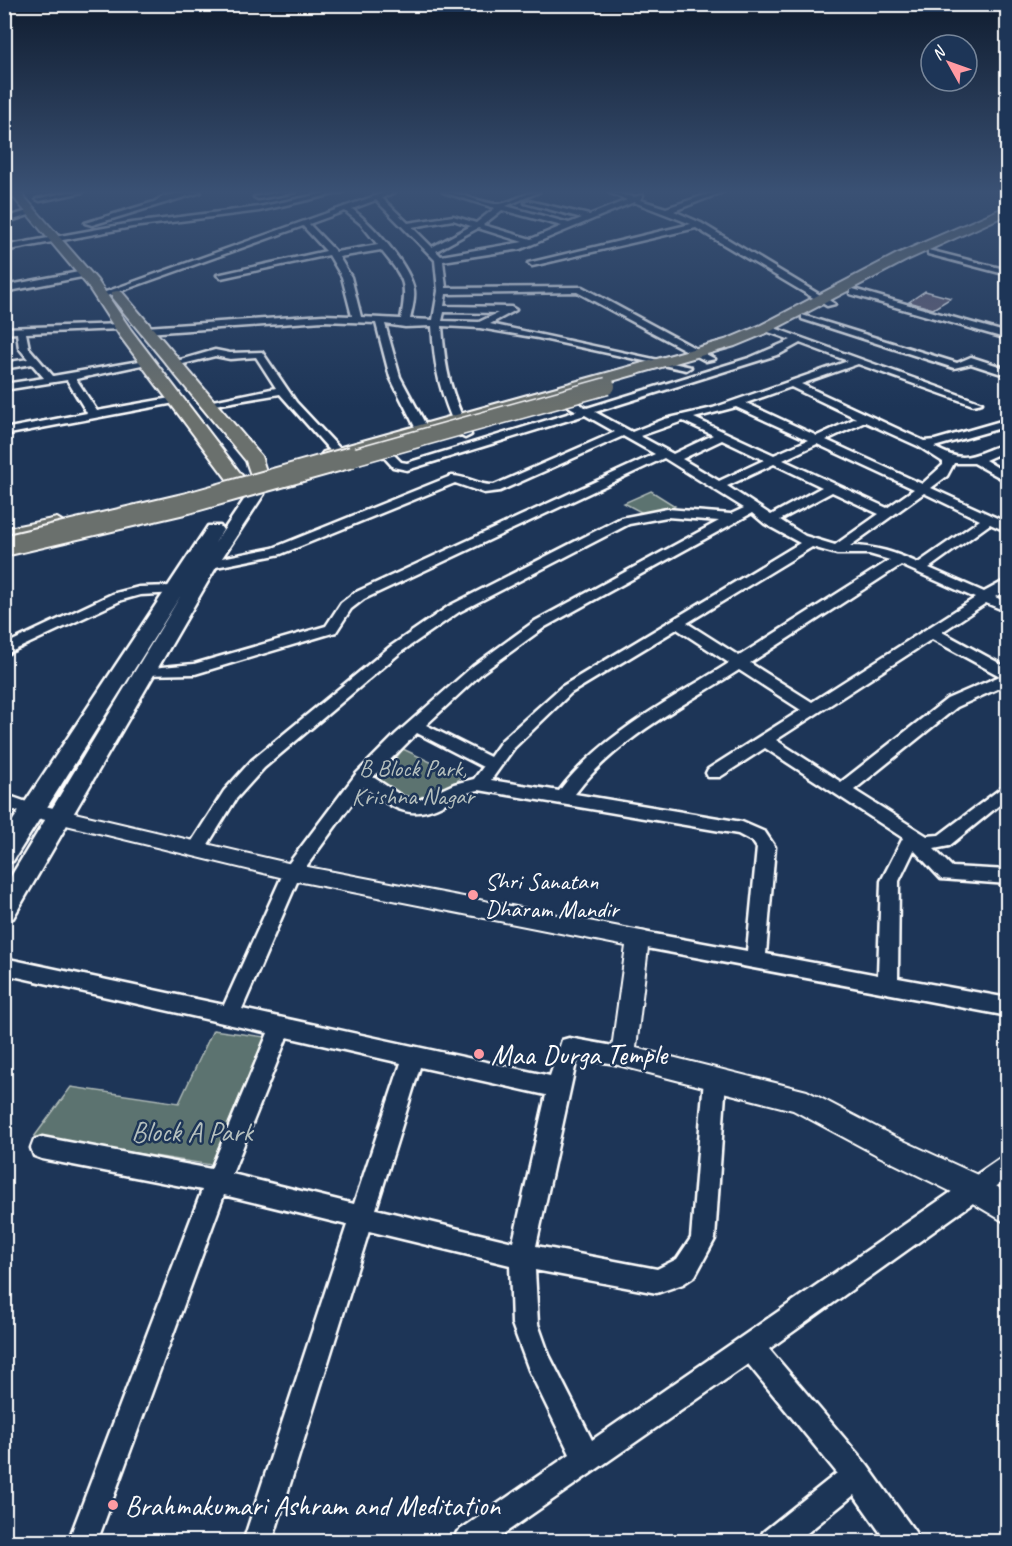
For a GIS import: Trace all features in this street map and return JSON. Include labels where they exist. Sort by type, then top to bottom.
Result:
[{"type":"main road","points":[[4,911],[209,564],[250,486],[255,460],[146,330],[84,274],[79,264]]},
{"type":"main road","points":[[86,264],[107,293],[120,326],[176,400],[250,486]]},
{"type":"main road","points":[[771,330],[899,264]]},
{"type":"main road","points":[[4,535],[389,456],[572,404],[686,367],[704,356],[804,317],[826,302],[853,292],[871,278],[903,264]]},
{"type":"main road","points":[[4,554],[176,514],[338,453],[630,370],[704,356]]},
{"type":"main road","points":[[610,385],[630,370]]},
{"type":"main road","points":[[4,546],[188,503],[610,385],[649,379]]},
{"type":"main road","points":[[4,854],[187,569],[250,486]]},
{"type":"street","points":[[107,293],[188,264]]},
{"type":"street","points":[[221,275],[276,264]]},
{"type":"street","points":[[341,264],[346,272],[354,297],[357,320]]},
{"type":"street","points":[[396,264],[406,276],[410,293],[405,324]]},
{"type":"street","points":[[439,264],[442,291],[436,325],[442,380],[465,435]]},
{"type":"street","points":[[763,264],[826,302]]},
{"type":"street","points":[[976,264],[1008,273]]},
{"type":"street","points":[[4,289],[84,274]]},
{"type":"street","points":[[442,291],[579,289],[704,356]]},
{"type":"street","points":[[853,292],[1006,334]]},
{"type":"street","points":[[439,309],[511,310],[480,325]]},
{"type":"street","points":[[804,317],[958,366],[971,360],[1008,373]]},
{"type":"street","points":[[146,330],[269,320],[357,320],[405,324],[480,325],[686,367]]},
{"type":"street","points":[[380,322],[395,377],[422,429]]},
{"type":"street","points":[[4,331],[120,326]]},
{"type":"street","points":[[21,329],[24,348],[50,379]]},
{"type":"street","points":[[771,330],[857,362],[927,383],[977,403]]},
{"type":"street","points":[[389,456],[397,465],[407,467],[753,360],[777,352],[799,340]]},
{"type":"street","points":[[175,363],[215,353],[226,356],[259,354],[282,390],[338,453]]},
{"type":"street","points":[[4,387],[70,377],[147,360]]},
{"type":"street","points":[[4,366],[33,361]]},
{"type":"street","points":[[187,569],[254,556],[304,541],[454,479],[484,489],[496,488],[627,434],[737,403],[857,362]]},
{"type":"street","points":[[70,377],[94,416]]},
{"type":"street","points":[[792,384],[922,444],[948,460],[976,460],[1008,446]]},
{"type":"street","points":[[207,405],[282,390]]},
{"type":"street","points":[[4,432],[176,400]]},
{"type":"street","points":[[737,403],[1008,528]]},
{"type":"street","points":[[572,404],[719,485],[770,521],[809,543],[837,550],[868,550],[902,559],[1007,607]]},
{"type":"street","points":[[685,418],[890,514]]},
{"type":"street","points":[[719,485],[864,418]]},
{"type":"street","points":[[922,444],[1008,422]]},
{"type":"street","points":[[146,672],[195,669],[331,629],[346,606],[359,596],[668,456],[723,435]]},
{"type":"street","points":[[837,550],[926,489],[943,474],[949,465],[948,460]]},
{"type":"street","points":[[976,460],[1008,479]]},
{"type":"street","points":[[770,521],[833,486]]},
{"type":"street","points":[[229,1016],[292,872],[362,778],[415,726],[478,669],[540,624],[752,508]]},
{"type":"street","points":[[196,849],[230,795],[258,764],[396,649],[454,609],[625,521],[667,513],[732,519]]},
{"type":"street","points":[[921,567],[989,519]]},
{"type":"street","points":[[480,784],[491,764],[523,728],[566,690],[809,543]]},
{"type":"street","points":[[564,797],[582,773],[617,743],[902,559]]},
{"type":"street","points":[[714,772],[984,596],[1008,583]]},
{"type":"street","points":[[4,651],[117,597],[139,591],[173,590]]},
{"type":"street","points":[[676,622],[811,709]]},
{"type":"street","points":[[930,632],[1008,676]]},
{"type":"street","points":[[841,790],[952,703],[1008,676]]},
{"type":"street","points":[[415,726],[491,764]]},
{"type":"street","points":[[764,740],[924,843],[943,841],[1008,789]]},
{"type":"street","points":[[362,778],[413,808],[427,806],[465,784],[480,784],[742,828],[759,837],[766,847],[756,960]]},
{"type":"street","points":[[4,800],[32,810],[292,872],[1008,1007]]},
{"type":"street","points":[[913,838],[947,874],[1008,877]]},
{"type":"street","points":[[888,986],[890,881],[901,856],[913,838]]},
{"type":"street","points":[[623,1056],[638,939]]},
{"type":"street","points":[[4,966],[558,1089]]},
{"type":"street","points":[[82,1542],[217,1182],[281,1028]]},
{"type":"street","points":[[587,1459],[538,1361],[525,1324],[522,1256],[569,1047],[623,1056],[798,1099],[886,1146],[974,1188],[1008,1210]]},
{"type":"street","points":[[257,1542],[413,1057]]},
{"type":"street","points":[[42,1148],[217,1182],[522,1256],[657,1281],[677,1275],[693,1262],[703,1239],[715,1079]]},
{"type":"street","points":[[467,1542],[750,1347],[1008,1164]]},
{"type":"street","points":[[750,1347],[857,1474],[905,1542]]},
{"type":"street","points":[[773,1542],[857,1474]]},
{"type":"green space","points":[[651,491],[675,506],[652,518],[624,503]]},
{"type":"green space","name":"B Block Park, Krishna Nagar","points":[[403,749],[462,777],[417,811],[372,790]]},
{"type":"green space","name":"Block A Park","points":[[213,1030],[265,1037],[211,1165],[34,1137],[71,1087],[179,1103]]},
{"type":"building","points":[[925,291],[951,298],[933,309],[909,302]]},
{"type":"place","name":"Shri Sanatan Dharam Mandir","points":[[473,895]]},
{"type":"place","name":"Maa Durga Temple","points":[[479,1054]]},
{"type":"place","name":"Brahmakumari Ashram and Meditation","points":[[113,1505]]}]
